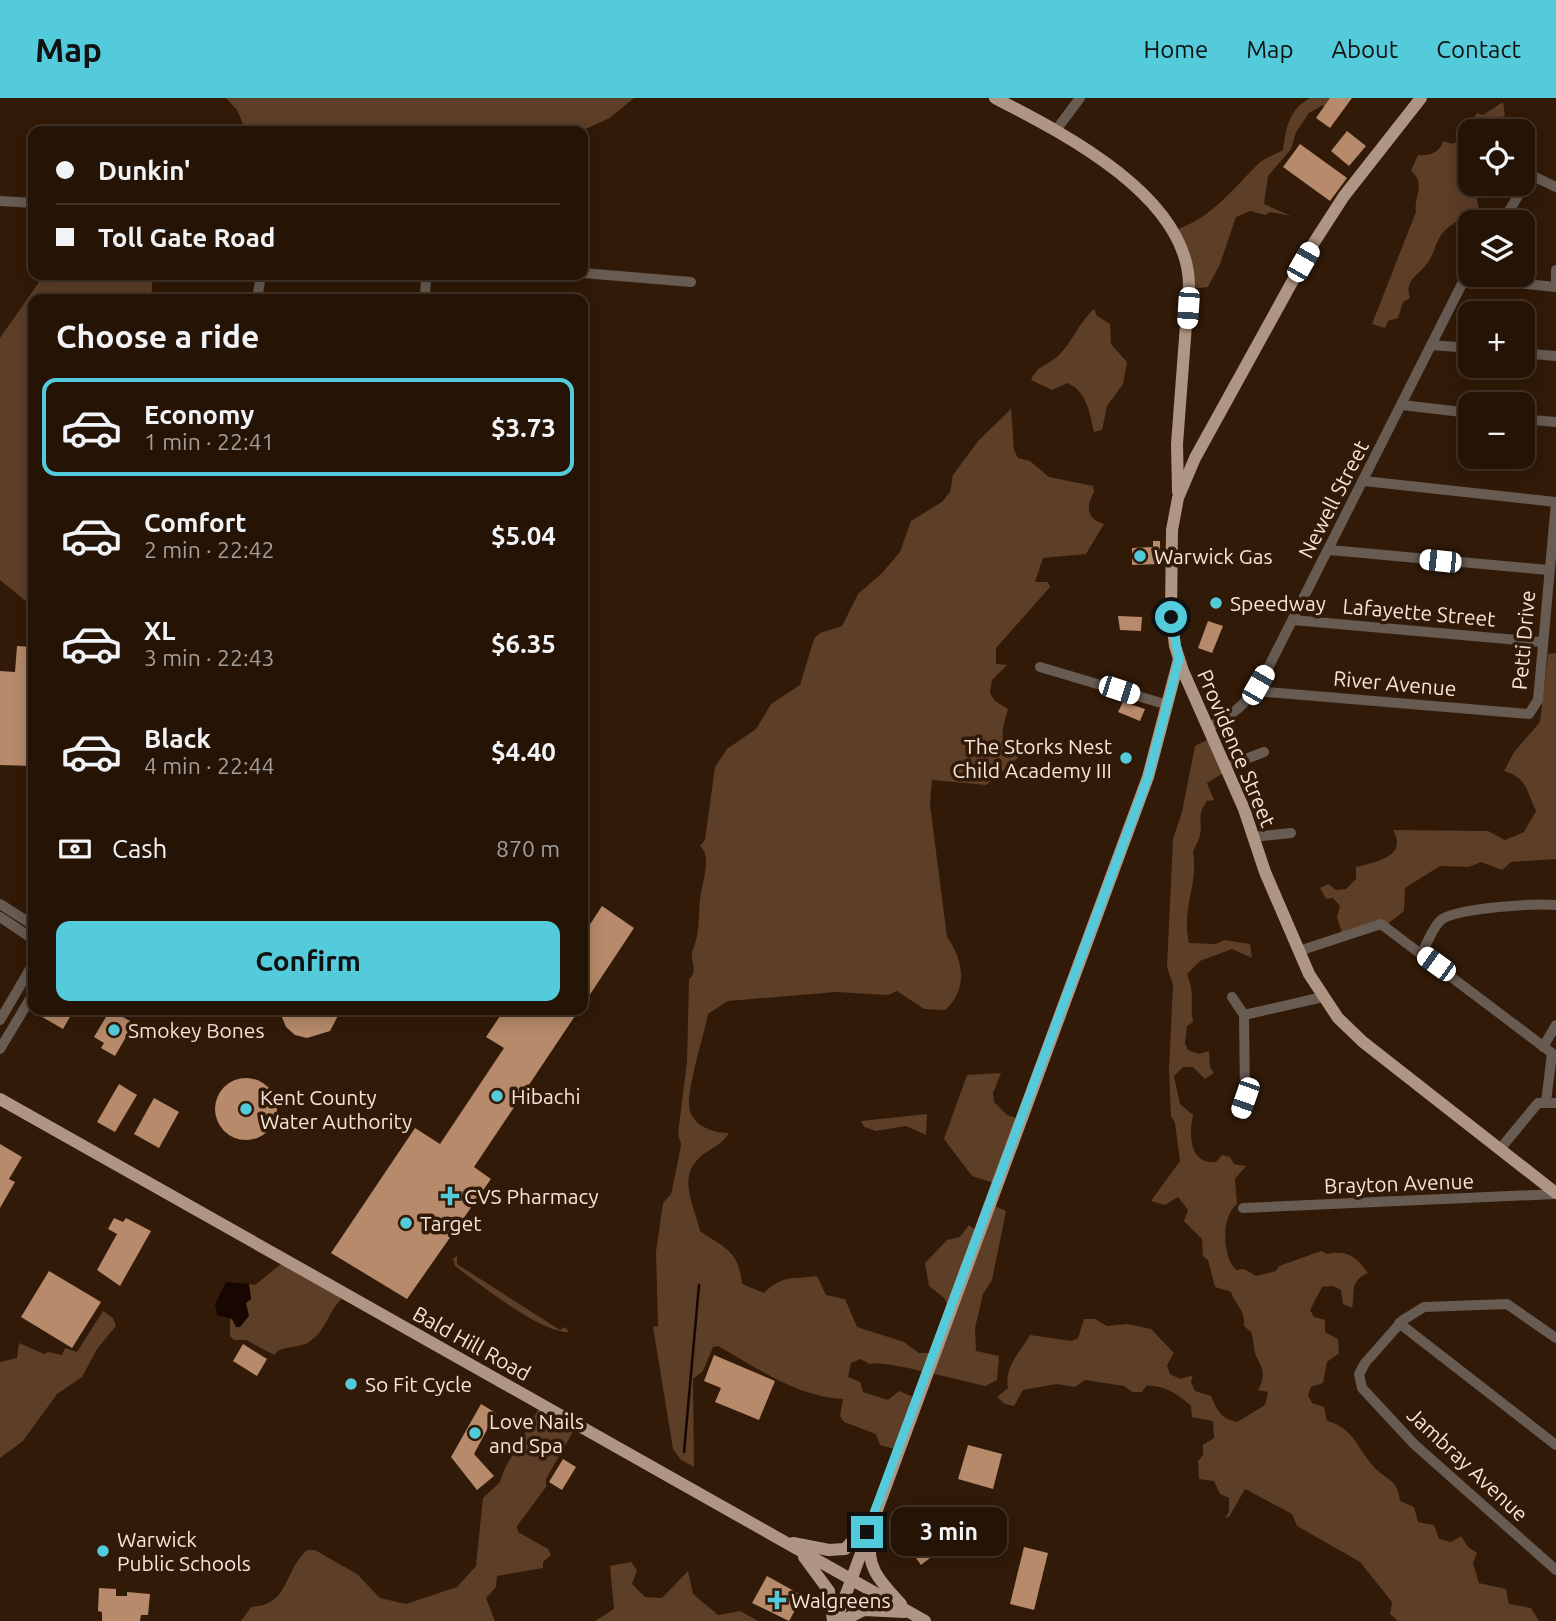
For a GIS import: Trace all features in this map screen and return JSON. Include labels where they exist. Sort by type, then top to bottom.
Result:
[{"type":"main road","points":[[995,98],[1056,130],[1138,190],[1170,227],[1187,261],[1189,285],[1177,444],[1178,498]]},
{"type":"main road","name":"Providence Street","points":[[1421,98],[1344,196],[1315,241],[1195,458],[1178,498],[1172,530],[1171,614],[1179,659],[1299,951],[1323,996],[1348,1029],[1556,1194]]},
{"type":"main road","points":[[834,1621],[994,1199],[1145,783],[1179,659]]},
{"type":"main road","name":"Bald Hill Road","points":[[0,1099],[925,1621]]},
{"type":"main road","points":[[782,1540],[829,1550],[845,1549],[862,1533],[876,1508]]},
{"type":"main road","points":[[876,1508],[869,1550],[870,1565],[908,1612]]},
{"type":"main road","points":[[797,1549],[829,1591],[834,1621]]},
{"type":"main road","points":[[842,1621],[864,1610],[908,1612]]},
{"type":"street","points":[[1056,130],[1080,98]]},
{"type":"street","points":[[1510,210],[1530,178],[1535,177],[1556,187]]},
{"type":"street","points":[[0,201],[28,203]]},
{"type":"street","points":[[1535,284],[1556,287],[1556,270]]},
{"type":"street","points":[[588,274],[691,282]]},
{"type":"street","name":"Newell Street","points":[[1208,728],[1238,711],[1254,691],[1330,550],[1461,287]]},
{"type":"street","points":[[1432,345],[1458,347]]},
{"type":"street","points":[[1535,354],[1556,356]]},
{"type":"street","points":[[1402,405],[1458,412]]},
{"type":"street","points":[[1535,420],[1556,422]]},
{"type":"street","points":[[1364,481],[1556,502]]},
{"type":"street","name":"Petti Drive","points":[[1532,711],[1538,700],[1541,642],[1556,502]]},
{"type":"street","points":[[1330,550],[1548,570]]},
{"type":"street","name":"Lafayette Street","points":[[1293,620],[1541,642]]},
{"type":"street","points":[[1040,667],[1168,705]]},
{"type":"street","name":"River Avenue","points":[[1254,691],[1384,700],[1522,714],[1532,711]]},
{"type":"street","points":[[1225,767],[1264,752]]},
{"type":"street","points":[[1253,837],[1291,833]]},
{"type":"street","points":[[0,904],[28,922]]},
{"type":"street","points":[[1422,953],[1440,922],[1452,915],[1527,905],[1556,905]]},
{"type":"street","points":[[0,917],[28,936]]},
{"type":"street","points":[[1299,951],[1381,924],[1552,1053],[1551,1102],[1538,1103],[1500,1149]]},
{"type":"street","points":[[0,1020],[28,972]]},
{"type":"street","points":[[1244,1015],[1323,996]]},
{"type":"street","points":[[1231,997],[1244,1015],[1245,1098],[1240,1113]]},
{"type":"street","points":[[0,1049],[28,1002]]},
{"type":"street","points":[[1543,1046],[1556,1025]]},
{"type":"street","name":"Brayton Avenue","points":[[1243,1208],[1556,1194]]},
{"type":"street","points":[[1556,1338],[1507,1304],[1424,1307],[1413,1311],[1399,1323],[1556,1445]]},
{"type":"street","name":"Jambray Avenue","points":[[1399,1323],[1365,1363],[1360,1381],[1365,1391],[1414,1444],[1556,1570]]},
{"type":"shaded area","points":[[226,98],[634,98],[610,118],[588,128],[244,126],[237,110]]},
{"type":"shaded area","points":[[1310,98],[1334,98],[1325,111],[1323,105],[1309,113],[1296,132],[1291,149],[1268,176],[1264,204],[1291,216],[1270,212],[1265,215],[1250,211],[1236,217],[1220,264],[1208,287],[1191,289],[1178,229],[1212,209],[1259,163],[1283,150],[1287,127],[1293,113]]},
{"type":"shaded area","points":[[1503,102],[1505,116],[1473,119],[1477,113],[1483,115]]},
{"type":"shaded area","points":[[1443,141],[1453,144],[1458,141],[1458,196],[1476,196],[1479,210],[1458,210],[1458,221],[1441,235],[1428,263],[1410,283],[1410,298],[1403,302],[1398,318],[1388,321],[1385,328],[1372,324],[1416,212],[1419,186],[1411,171],[1418,155],[1434,153]]},
{"type":"shaded area","points":[[41,280],[153,280],[151,294],[31,294]]},
{"type":"shaded area","points":[[28,298],[28,603],[0,580],[0,338]]},
{"type":"shaded area","points":[[1094,309],[1097,316],[1110,324],[1111,344],[1127,362],[1123,384],[1107,406],[1102,430],[1094,432],[1086,403],[1073,386],[1067,383],[1052,390],[1031,380],[1040,368],[1064,350]]},
{"type":"shaded area","points":[[1011,409],[1014,450],[1018,458],[1030,461],[1049,477],[1093,486],[1089,511],[1094,519],[1104,524],[1086,554],[1043,558],[1035,582],[1048,582],[1050,587],[996,648],[996,664],[1007,665],[992,680],[990,693],[995,701],[1008,709],[1003,730],[1004,742],[1011,753],[1019,757],[986,785],[932,780],[930,805],[947,937],[960,965],[957,993],[945,1010],[924,1009],[897,991],[888,995],[836,992],[728,1001],[708,1014],[689,1105],[693,1118],[698,1123],[729,1133],[699,1158],[689,1175],[688,1184],[700,1231],[734,1257],[742,1284],[764,1293],[782,1281],[817,1276],[826,1295],[845,1299],[857,1327],[904,1342],[919,1353],[935,1353],[951,1311],[944,1298],[929,1286],[925,1263],[947,1240],[960,1237],[969,1225],[979,1233],[990,1204],[1006,1211],[992,1280],[983,1294],[975,1328],[976,1351],[999,1356],[997,1380],[985,1386],[906,1368],[870,1364],[860,1359],[851,1363],[848,1377],[860,1382],[863,1392],[888,1400],[899,1391],[918,1399],[898,1450],[880,1445],[876,1434],[844,1422],[840,1416],[843,1399],[826,1397],[794,1387],[718,1346],[713,1347],[703,1371],[693,1379],[694,1467],[681,1460],[673,1449],[653,1327],[658,1326],[656,1252],[663,1203],[671,1194],[681,1144],[678,1134],[687,1062],[689,979],[694,972],[692,953],[698,931],[706,864],[704,851],[700,846],[705,840],[715,767],[727,749],[756,729],[771,704],[800,685],[814,639],[820,633],[842,626],[858,594],[882,573],[900,552],[911,521],[942,502],[950,492],[953,475],[979,440]]},
{"type":"shaded area","points":[[1556,653],[1556,859],[1511,862],[1502,870],[1481,862],[1469,867],[1440,866],[1405,888],[1404,911],[1385,926],[1342,933],[1337,917],[1340,906],[1333,898],[1326,899],[1320,888],[1328,884],[1336,890],[1346,889],[1356,879],[1356,867],[1388,857],[1396,846],[1397,839],[1393,830],[1488,831],[1505,840],[1524,832],[1536,811],[1522,782],[1504,771],[1514,752],[1540,722],[1548,654]]},
{"type":"shaded area","points":[[1211,738],[1225,772],[1207,783],[1214,800],[1207,801],[1202,811],[1200,835],[1193,852],[1194,874],[1187,918],[1189,943],[1216,944],[1224,940],[1250,944],[1252,958],[1232,949],[1200,961],[1187,974],[1191,989],[1193,1022],[1187,1026],[1185,1043],[1188,1050],[1199,1054],[1209,1051],[1210,1067],[1214,1073],[1205,1079],[1193,1067],[1183,1067],[1174,1076],[1180,1104],[1193,1115],[1191,1140],[1196,1154],[1207,1161],[1216,1162],[1222,1155],[1230,1157],[1234,1164],[1246,1166],[1235,1179],[1237,1204],[1228,1217],[1226,1226],[1226,1246],[1231,1264],[1236,1270],[1244,1269],[1256,1276],[1276,1271],[1279,1266],[1321,1251],[1327,1254],[1346,1254],[1364,1267],[1368,1273],[1355,1284],[1352,1308],[1343,1304],[1341,1290],[1333,1286],[1322,1287],[1310,1310],[1314,1317],[1325,1320],[1325,1332],[1338,1339],[1339,1353],[1327,1362],[1323,1383],[1311,1387],[1308,1395],[1312,1403],[1324,1407],[1327,1421],[1350,1434],[1376,1469],[1395,1485],[1400,1501],[1414,1507],[1418,1522],[1434,1525],[1439,1539],[1451,1542],[1461,1536],[1468,1547],[1477,1553],[1473,1563],[1479,1583],[1506,1589],[1509,1604],[1531,1608],[1539,1621],[1398,1621],[1390,1614],[1392,1602],[1360,1562],[1297,1526],[1292,1514],[1245,1489],[1229,1517],[1225,1518],[1229,1512],[1229,1498],[1220,1494],[1214,1481],[1199,1479],[1198,1461],[1203,1455],[1203,1445],[1214,1438],[1213,1421],[1192,1417],[1191,1406],[1165,1389],[1146,1386],[1142,1392],[1132,1392],[1124,1386],[1085,1380],[1075,1387],[1057,1384],[1023,1390],[1014,1406],[1005,1404],[997,1397],[1008,1388],[1008,1373],[1030,1335],[1072,1341],[1078,1338],[1084,1319],[1095,1319],[1107,1326],[1127,1324],[1151,1329],[1174,1353],[1167,1365],[1170,1374],[1180,1379],[1193,1375],[1191,1382],[1195,1391],[1211,1396],[1218,1410],[1227,1419],[1237,1422],[1265,1405],[1268,1392],[1258,1390],[1263,1373],[1255,1354],[1251,1332],[1244,1326],[1242,1312],[1231,1292],[1215,1287],[1208,1260],[1203,1256],[1202,1239],[1184,1221],[1188,1210],[1178,1197],[1165,1205],[1151,1201],[1180,1161],[1175,1123],[1171,1116],[1169,1069],[1173,985],[1167,967],[1173,839],[1182,812],[1195,746]]},
{"type":"shaded area","points":[[1001,1073],[993,1093],[994,1102],[1007,1115],[1020,1119],[997,1184],[972,1176],[944,1139],[967,1075]]},
{"type":"shaded area","points":[[927,1114],[926,1135],[906,1126],[876,1131],[864,1127],[861,1121]]},
{"type":"shaded area","points":[[457,1256],[457,1264],[560,1330],[565,1327],[569,1332],[557,1330],[543,1325],[510,1306],[455,1266],[453,1259]]},
{"type":"shaded area","points":[[281,1264],[346,1296],[340,1300],[325,1325],[309,1342],[282,1349],[274,1355],[246,1340],[234,1340],[230,1336],[230,1319],[246,1311],[246,1303],[251,1299],[249,1284],[255,1285]]},
{"type":"shaded area","points":[[226,1282],[249,1284],[251,1299],[246,1303],[249,1316],[240,1327],[236,1327],[232,1319],[217,1315],[215,1304]]},
{"type":"shaded area","points":[[103,1311],[113,1318],[116,1326],[97,1349],[82,1377],[57,1394],[23,1441],[0,1458],[0,1362],[17,1358],[19,1343],[44,1354],[48,1352],[62,1355],[65,1348],[77,1352]]},
{"type":"shaded area","points":[[542,1403],[578,1423],[546,1479],[546,1487],[517,1526],[518,1532],[548,1549],[551,1555],[543,1562],[543,1568],[497,1576],[496,1587],[486,1598],[495,1621],[241,1621],[251,1607],[264,1605],[279,1594],[293,1568],[307,1550],[315,1550],[357,1574],[380,1598],[406,1604],[457,1587],[476,1566],[483,1498],[500,1482],[505,1468]]},
{"type":"shaded area","points":[[631,1562],[637,1570],[632,1584],[645,1597],[662,1598],[688,1571],[693,1594],[718,1615],[740,1611],[758,1621],[595,1621],[614,1609],[610,1566]]},
{"type":"building","points":[[1330,98],[1352,98],[1330,128],[1316,118]]},
{"type":"building","points":[[1347,131],[1366,146],[1349,166],[1331,151]]},
{"type":"building","points":[[1300,144],[1347,178],[1330,201],[1283,167]]},
{"type":"building","points":[[1153,541],[1160,541],[1160,564],[1132,565],[1132,548],[1153,547]]},
{"type":"building","points":[[1118,616],[1142,617],[1141,631],[1120,630]]},
{"type":"building","points":[[1208,621],[1223,626],[1212,653],[1198,648]]},
{"type":"building","points":[[17,646],[28,647],[28,766],[0,765],[0,671],[15,672]]},
{"type":"building","points":[[1123,702],[1145,709],[1140,721],[1118,712]]},
{"type":"building","points":[[602,906],[634,928],[588,997],[588,927]]},
{"type":"building","points":[[39,1015],[71,1015],[63,1029]]},
{"type":"building","name":"Smokey Bones","points":[[107,1015],[119,1015],[134,1023],[115,1056],[101,1048],[104,1043],[94,1037]]},
{"type":"building","name":"Kent County Water Authority","points":[[281,1015],[338,1015],[330,1031],[307,1038],[295,1035],[286,1027]]},
{"type":"building","name":"Target","points":[[501,1015],[576,1015],[474,1167],[491,1179],[407,1299],[331,1253],[415,1128],[440,1144],[504,1048],[486,1037]]},
{"type":"building","name":"Kent County Water Authority","points":[[240,1078],[252,1078],[268,1087],[275,1097],[275,1121],[268,1131],[252,1140],[240,1140],[229,1135],[220,1126],[215,1115],[215,1103],[220,1092],[229,1083]]},
{"type":"building","points":[[119,1084],[137,1095],[115,1132],[97,1122]]},
{"type":"building","points":[[154,1098],[179,1112],[159,1148],[134,1134]]},
{"type":"building","points":[[0,1144],[22,1157],[9,1179],[15,1182],[0,1208]]},
{"type":"building","points":[[114,1218],[123,1222],[126,1218],[151,1231],[120,1286],[97,1270],[117,1234],[108,1229]]},
{"type":"building","points":[[49,1271],[101,1302],[72,1348],[21,1317]]},
{"type":"building","points":[[243,1344],[267,1359],[257,1376],[233,1361]]},
{"type":"building","points":[[714,1355],[775,1381],[759,1420],[715,1402],[721,1388],[704,1381]]},
{"type":"building","name":"Love Nails and Spa","points":[[481,1404],[496,1413],[474,1454],[494,1476],[477,1490],[451,1457]]},
{"type":"building","points":[[968,1445],[1002,1454],[993,1489],[958,1479]]},
{"type":"building","points":[[563,1459],[576,1467],[562,1490],[549,1482]]},
{"type":"building","points":[[918,1514],[943,1548],[921,1565],[896,1531]]},
{"type":"building","points":[[1024,1547],[1048,1553],[1034,1610],[1010,1604]]},
{"type":"building","name":"Walgreens","points":[[767,1576],[803,1596],[789,1621],[752,1603]]},
{"type":"building","points":[[99,1588],[116,1589],[116,1596],[127,1596],[127,1592],[150,1594],[148,1615],[141,1615],[140,1621],[102,1621],[102,1612],[98,1611]]},
{"type":"waterway","points":[[684,1452],[699,1285]]},
{"type":"place","name":"Warwick Gas","points":[[1140,556]]},
{"type":"place","name":"Speedway","points":[[1216,603]]},
{"type":"place","name":"The Storks Nest Child Academy III","points":[[1126,758]]},
{"type":"place","name":"Smokey Bones","points":[[114,1030]]},
{"type":"place","name":"Hibachi","points":[[497,1096]]},
{"type":"place","name":"Kent County Water Authority","points":[[246,1109]]},
{"type":"place","name":"CVS Pharmacy","points":[[450,1196]]},
{"type":"place","name":"Target","points":[[406,1223]]},
{"type":"place","name":"So Fit Cycle","points":[[351,1384]]},
{"type":"place","name":"Love Nails and Spa","points":[[475,1433]]},
{"type":"place","name":"Warwick Public Schools","points":[[103,1551]]},
{"type":"place","name":"Walgreens","points":[[777,1600]]},
{"type":"route","points":[[867,1532],[999,1186],[1148,777],[1179,659],[1171,617]]}]
